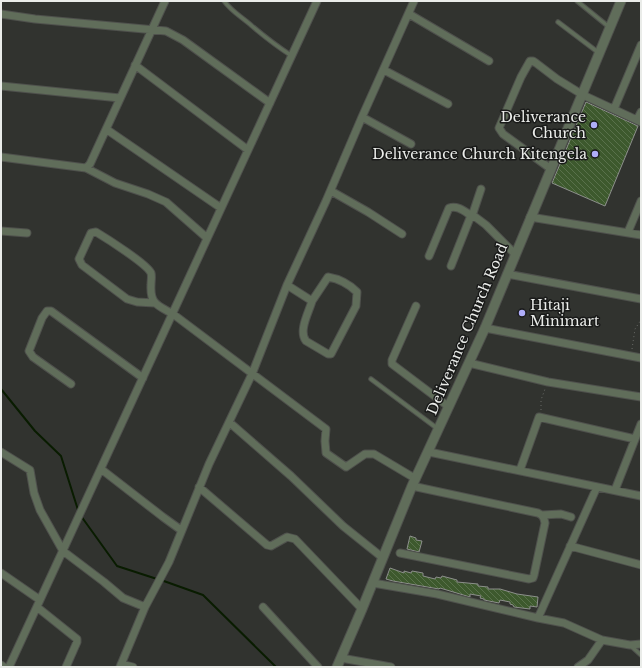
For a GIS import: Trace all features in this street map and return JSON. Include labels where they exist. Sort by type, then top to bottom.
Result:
[{"type":"street","points":[[86,168],[90,164],[165,1]]},
{"type":"street","points":[[9,667],[317,1]]},
{"type":"street","points":[[133,667],[120,665],[145,608],[169,562],[199,486],[252,374],[287,285],[331,191],[362,117],[414,1]]},
{"type":"street","name":"Deliverance Church Road","points":[[337,667],[414,483],[485,328],[621,1]]},
{"type":"street","points":[[1,14],[166,31],[183,40],[270,103]]},
{"type":"street","points":[[409,14],[489,61]]},
{"type":"street","points":[[614,109],[641,45]]},
{"type":"street","points":[[551,169],[503,134],[499,128],[520,77],[530,61],[533,61],[557,79],[583,95],[639,121],[641,112]]},
{"type":"street","points":[[135,65],[248,150]]},
{"type":"street","points":[[384,70],[448,104]]},
{"type":"street","points":[[1,86],[120,98]]},
{"type":"street","points":[[362,117],[411,144]]},
{"type":"street","points":[[106,129],[221,208]]},
{"type":"street","points":[[1,157],[86,168],[115,183],[148,194],[166,202],[208,238]]},
{"type":"street","points":[[451,266],[472,216],[481,189]]},
{"type":"street","points":[[331,191],[368,212],[402,234]]},
{"type":"street","points":[[628,232],[641,201]]},
{"type":"street","points":[[429,256],[449,208],[454,206],[472,216],[476,216],[515,254]]},
{"type":"street","points":[[530,217],[641,235]]},
{"type":"street","points":[[1,231],[27,233]]},
{"type":"street","points":[[155,303],[137,302],[127,299],[82,265],[79,259],[91,233],[96,232],[116,244],[148,269],[151,275],[151,296],[155,303],[172,314],[326,429],[326,453],[346,467],[365,454],[374,454],[414,483],[542,515],[561,514],[571,517]]},
{"type":"street","points":[[507,274],[641,299]]},
{"type":"street","points":[[328,276],[348,284],[357,292],[356,306],[331,354],[328,354],[306,341],[304,338],[303,330],[312,301],[328,276]]},
{"type":"street","points":[[287,285],[312,301]]},
{"type":"street","points":[[416,306],[392,360],[392,364],[449,407]]},
{"type":"street","points":[[71,384],[33,357],[29,351],[42,318],[47,311],[51,311],[143,378]]},
{"type":"street","points":[[485,328],[641,358]]},
{"type":"street","points":[[469,363],[548,382],[641,398]]},
{"type":"street","points":[[520,470],[539,417],[635,439]]},
{"type":"street","points":[[228,422],[291,476],[343,526],[383,558]]},
{"type":"street","points":[[615,490],[641,424]]},
{"type":"street","points":[[1,452],[30,470],[34,493],[40,510],[63,551],[123,598],[145,608]]},
{"type":"street","points":[[429,452],[641,496]]},
{"type":"street","points":[[101,469],[181,530]]},
{"type":"street","points":[[199,486],[267,545],[271,546],[287,537],[296,539],[362,609]]},
{"type":"street","points":[[538,618],[597,487]]},
{"type":"street","points":[[400,553],[529,579],[533,578],[545,523],[542,515]]},
{"type":"street","points":[[570,546],[641,566]]},
{"type":"street","points":[[1,573],[38,603],[77,639],[66,667]]},
{"type":"street","points":[[373,584],[437,594],[564,623],[602,640],[630,645],[641,644]]},
{"type":"street","points":[[263,607],[318,667]]},
{"type":"street","points":[[578,667],[588,660],[602,640]]},
{"type":"street","points":[[341,658],[391,667]]},
{"type":"lane","points":[[224,1],[234,12],[264,37],[292,56]]},
{"type":"lane","points":[[577,1],[610,28]]},
{"type":"lane","points":[[558,22],[600,53]]},
{"type":"lane","points":[[371,379],[439,430]]},
{"type":"lane","points":[[630,645],[641,655]]},
{"type":"path","points":[[630,356],[635,329],[641,320]]},
{"type":"path","points":[[539,417],[541,400],[548,382]]},
{"type":"building","name":"Deliverance Church Kitengela","points":[[586,102],[638,126],[605,206],[552,183]]},
{"type":"building","points":[[410,536],[416,538],[416,540],[422,541],[419,552],[407,549]]},
{"type":"building","points":[[390,568],[404,573],[404,571],[411,573],[412,571],[423,573],[423,576],[435,579],[436,577],[441,578],[442,576],[457,580],[457,582],[478,584],[478,586],[488,587],[488,589],[500,589],[517,594],[538,597],[537,607],[530,606],[530,609],[514,607],[510,604],[510,602],[500,600],[499,603],[484,600],[480,598],[481,596],[470,594],[470,597],[440,588],[393,581],[386,579]]},
{"type":"waterway","points":[[1,389],[35,431],[61,456],[78,510]]},
{"type":"waterway","points":[[81,516],[117,566],[157,579]]},
{"type":"waterway","points":[[161,580],[203,595],[276,667]]},
{"type":"place","name":"Deliverance Church","points":[[594,125]]},
{"type":"place","name":"Deliverance Church Kitengela","points":[[595,154]]},
{"type":"place","name":"Hitaji Minimart","points":[[522,313]]}]
